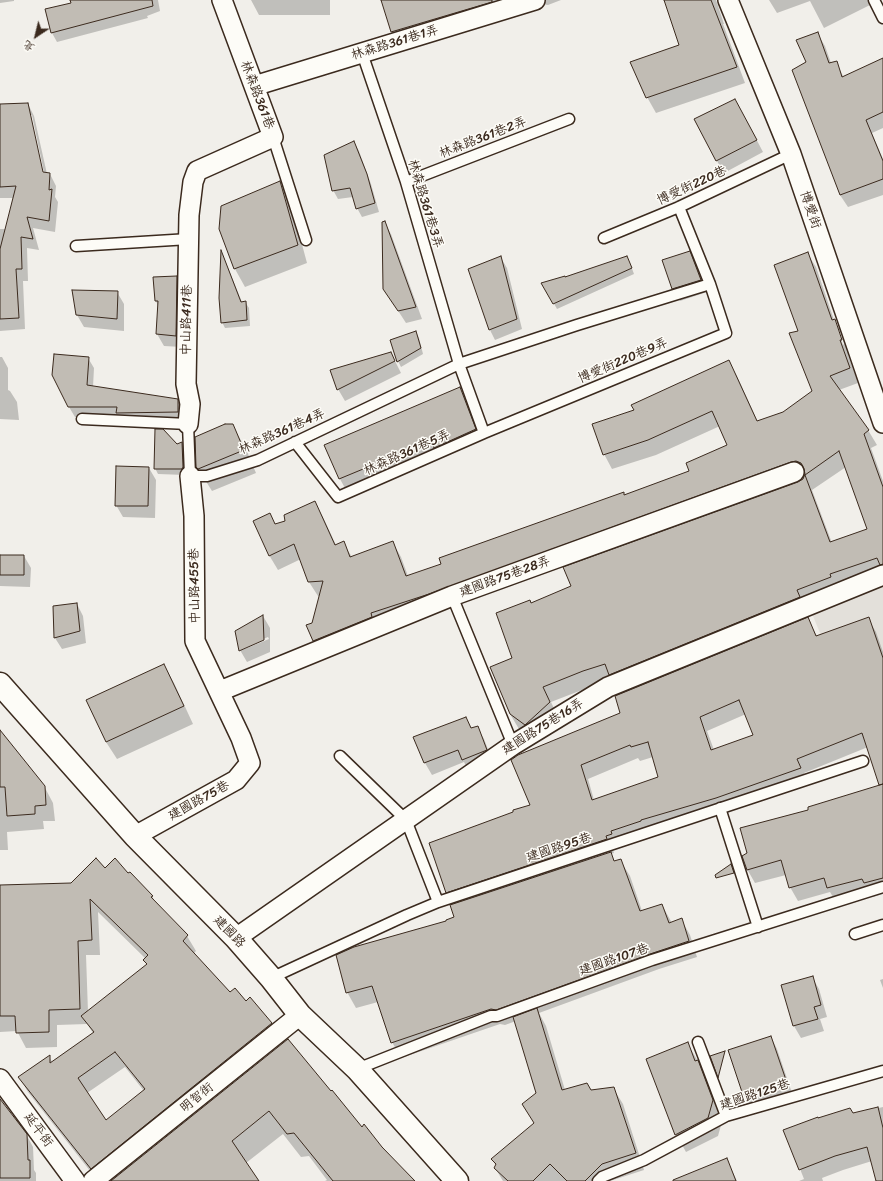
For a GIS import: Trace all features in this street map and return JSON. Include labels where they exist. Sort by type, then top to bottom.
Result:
[{"type":"street","name":"林森路361巷","points":[[189,215],[193,182],[197,171],[273,137],[222,0]]},
{"type":"street","name":"林森路361巷1弄","points":[[254,86],[536,0]]},
{"type":"street","name":"博愛街","points":[[728,0],[791,154],[883,423]]},
{"type":"street","name":"中山路411巷","points":[[188,424],[190,404],[186,384],[189,215]]},
{"type":"street","name":"建國路75巷28弄","points":[[220,690],[452,596],[794,472]]},
{"type":"street","name":"中山路455巷","points":[[190,476],[194,516],[195,641],[220,690]]},
{"type":"street","name":"建國路75巷16弄","points":[[236,938],[513,745],[608,687],[883,575]]},
{"type":"street","name":"建國路","points":[[0,684],[136,836],[236,938],[271,978],[300,1015],[357,1069],[457,1181]]},
{"type":"street","name":"建國路75巷","points":[[136,836],[236,780],[250,763],[220,690]]},
{"type":"street","name":"明智街","points":[[93,1181],[300,1015]]},
{"type":"street","name":"延平街","points":[[0,1080],[75,1181]]},
{"type":"lane","points":[[874,0],[883,18]]},
{"type":"lane","name":"林森路361巷3弄","points":[[362,53],[406,182],[459,364]]},
{"type":"lane","name":"林森路361巷2弄","points":[[406,182],[569,119]]},
{"type":"lane","points":[[273,137],[306,240]]},
{"type":"lane","name":"博愛街220巷","points":[[604,238],[679,207],[791,154]]},
{"type":"lane","name":"博愛街220巷9弄","points":[[484,433],[726,333],[710,284],[679,207]]},
{"type":"lane","points":[[76,246],[189,239]]},
{"type":"lane","points":[[484,433],[459,364],[577,325],[710,284]]},
{"type":"lane","name":"林森路361巷4弄","points":[[190,476],[206,476],[258,460],[459,364]]},
{"type":"lane","points":[[82,419],[188,424],[190,476]]},
{"type":"lane","name":"林森路361巷5弄","points":[[295,442],[338,497],[484,433]]},
{"type":"lane","points":[[452,596],[513,745]]},
{"type":"lane","points":[[340,756],[406,820],[438,902]]},
{"type":"lane","name":"建國路95巷","points":[[271,978],[438,902],[863,761]]},
{"type":"lane","points":[[720,808],[758,927]]},
{"type":"lane","name":"建國路107巷","points":[[357,1069],[491,1016],[497,1016],[652,960],[883,887]]},
{"type":"lane","points":[[855,934],[883,925]]},
{"type":"lane","points":[[698,1042],[726,1116]]},
{"type":"lane","name":"建國路125巷","points":[[598,1181],[602,1177],[644,1160],[726,1116],[883,1071]]},
{"type":"shaded area","points":[[883,586],[883,748],[869,753],[811,611]]},
{"type":"building","points":[[70,0],[152,0],[153,6],[51,33],[45,9],[71,3]]},
{"type":"building","points":[[381,0],[492,0],[492,2],[391,32]]},
{"type":"building","points":[[664,0],[711,0],[737,67],[646,98],[630,62],[679,45]]},
{"type":"building","points":[[818,32],[829,63],[837,61],[842,77],[883,58],[883,112],[866,120],[883,161],[883,179],[840,195],[792,70],[806,62],[796,40]]},
{"type":"building","points":[[735,99],[757,140],[716,161],[694,119]]},
{"type":"building","points":[[28,103],[43,172],[50,173],[49,190],[52,189],[49,221],[27,217],[33,239],[21,237],[22,269],[16,269],[19,318],[0,319],[0,249],[16,186],[0,187],[0,104]]},
{"type":"building","points":[[354,141],[367,174],[375,203],[356,209],[350,188],[332,191],[324,155]]},
{"type":"building","points":[[280,181],[298,245],[234,269],[219,229],[221,206]]},
{"type":"building","points":[[385,221],[416,307],[398,311],[383,289],[382,222]]},
{"type":"building","points":[[221,250],[241,302],[246,301],[247,320],[221,323],[219,298]]},
{"type":"building","points":[[690,251],[701,280],[672,289],[662,260]]},
{"type":"building","points":[[808,252],[832,320],[835,319],[842,340],[840,340],[850,368],[830,376],[869,430],[864,434],[883,487],[883,564],[880,565],[877,558],[830,574],[831,577],[797,590],[800,597],[609,675],[605,664],[543,687],[550,702],[525,725],[510,714],[490,667],[512,658],[496,613],[530,600],[531,603],[571,586],[563,567],[798,482],[803,479],[805,474],[801,463],[796,461],[429,594],[371,613],[372,617],[313,641],[306,625],[312,623],[323,581],[308,582],[294,544],[269,556],[253,521],[270,513],[275,524],[285,521],[284,515],[315,501],[335,545],[344,541],[350,557],[393,541],[406,576],[441,564],[439,558],[624,492],[624,495],[689,471],[686,463],[727,445],[712,411],[648,440],[603,455],[592,424],[634,410],[631,405],[729,360],[757,421],[783,412],[812,391],[789,333],[798,331],[774,265]],"holes":[[[839,451],[867,529],[830,542],[805,475]]]},
{"type":"building","points":[[501,256],[517,319],[489,330],[468,269]]},
{"type":"building","points":[[627,256],[632,268],[553,304],[541,283],[565,277]]},
{"type":"building","points":[[177,276],[176,336],[156,334],[158,301],[155,301],[153,277]]},
{"type":"building","points":[[72,290],[118,291],[117,319],[76,315]]},
{"type":"building","points":[[416,331],[421,348],[397,362],[390,340]]},
{"type":"building","points":[[391,352],[395,361],[337,390],[330,370]]},
{"type":"building","points":[[54,354],[89,357],[87,385],[178,399],[178,412],[116,413],[117,407],[68,407],[52,375]]},
{"type":"building","points":[[460,387],[476,429],[434,448],[432,443],[371,472],[368,467],[339,479],[324,445]]},
{"type":"building","points":[[225,424],[233,424],[244,450],[198,469],[196,467],[195,437]]},
{"type":"building","points":[[155,429],[163,429],[177,444],[182,442],[182,469],[154,469]]},
{"type":"building","points":[[116,466],[149,467],[148,506],[115,506]]},
{"type":"building","points":[[0,555],[24,555],[24,575],[0,575]]},
{"type":"building","points":[[77,603],[80,631],[54,638],[53,606]]},
{"type":"building","points":[[263,615],[264,640],[239,651],[235,631]]},
{"type":"building","points":[[808,617],[816,636],[869,617],[883,658],[883,784],[879,785],[862,733],[797,759],[801,768],[716,798],[641,820],[611,831],[612,834],[606,836],[607,839],[446,893],[429,843],[513,812],[513,810],[530,805],[511,760],[518,755],[620,713],[615,696]],"holes":[[[739,700],[753,735],[711,750],[700,717]],[[648,742],[658,777],[592,800],[581,765],[630,745],[631,747]]]},
{"type":"building","points":[[164,664],[184,706],[106,742],[86,700]]},
{"type":"building","points":[[466,717],[471,728],[478,726],[487,750],[462,760],[458,750],[424,763],[413,737]]},
{"type":"building","points":[[0,730],[45,786],[46,805],[35,806],[35,814],[7,816],[5,787],[0,787]]},
{"type":"building","points":[[883,784],[883,878],[864,883],[862,879],[827,888],[824,878],[789,888],[781,860],[747,870],[742,856],[747,853],[740,828],[808,810],[808,807]]},
{"type":"building","points":[[611,852],[614,861],[621,859],[640,911],[662,904],[669,923],[682,918],[689,941],[496,1010],[491,1009],[391,1043],[372,986],[346,993],[336,955],[354,947],[446,921],[454,917],[450,905]]},
{"type":"building","points":[[96,858],[105,868],[115,858],[128,873],[130,872],[153,896],[151,897],[188,935],[183,941],[230,992],[235,988],[246,1001],[250,997],[272,1023],[91,1169],[18,1077],[50,1055],[50,1063],[94,1032],[81,1016],[147,964],[143,960],[148,955],[90,899],[92,940],[78,941],[80,1009],[49,1010],[49,1032],[16,1033],[15,1016],[0,1016],[0,885],[71,883]],"holes":[[[115,1052],[145,1089],[106,1120],[78,1078]]]},
{"type":"building","points":[[731,864],[734,873],[716,878],[715,875]]},
{"type":"building","points":[[813,976],[821,1005],[814,1007],[818,1019],[793,1026],[781,985]]},
{"type":"building","points":[[537,1008],[562,1090],[587,1083],[591,1090],[614,1087],[636,1153],[602,1164],[585,1181],[567,1181],[550,1164],[533,1181],[508,1181],[494,1168],[496,1164],[491,1159],[534,1123],[522,1104],[536,1093],[513,1017]]},
{"type":"building","points":[[771,1036],[786,1080],[743,1095],[728,1050]]},
{"type":"building","points":[[288,1039],[362,1127],[364,1124],[382,1147],[415,1181],[333,1181],[294,1133],[287,1134],[269,1111],[232,1141],[259,1181],[111,1181]]},
{"type":"building","points":[[688,1042],[695,1061],[698,1060],[713,1100],[708,1118],[675,1135],[646,1059]]},
{"type":"building","points":[[725,1051],[718,1078],[710,1056]]},
{"type":"building","points":[[0,1099],[27,1134],[28,1160],[30,1160],[30,1178],[0,1178]]},
{"type":"building","points":[[878,1107],[883,1128],[883,1181],[876,1181],[867,1147],[835,1156],[799,1170],[783,1130],[818,1117],[850,1108],[853,1113]]},
{"type":"building","points":[[727,1158],[736,1181],[673,1181],[673,1180]]}]
